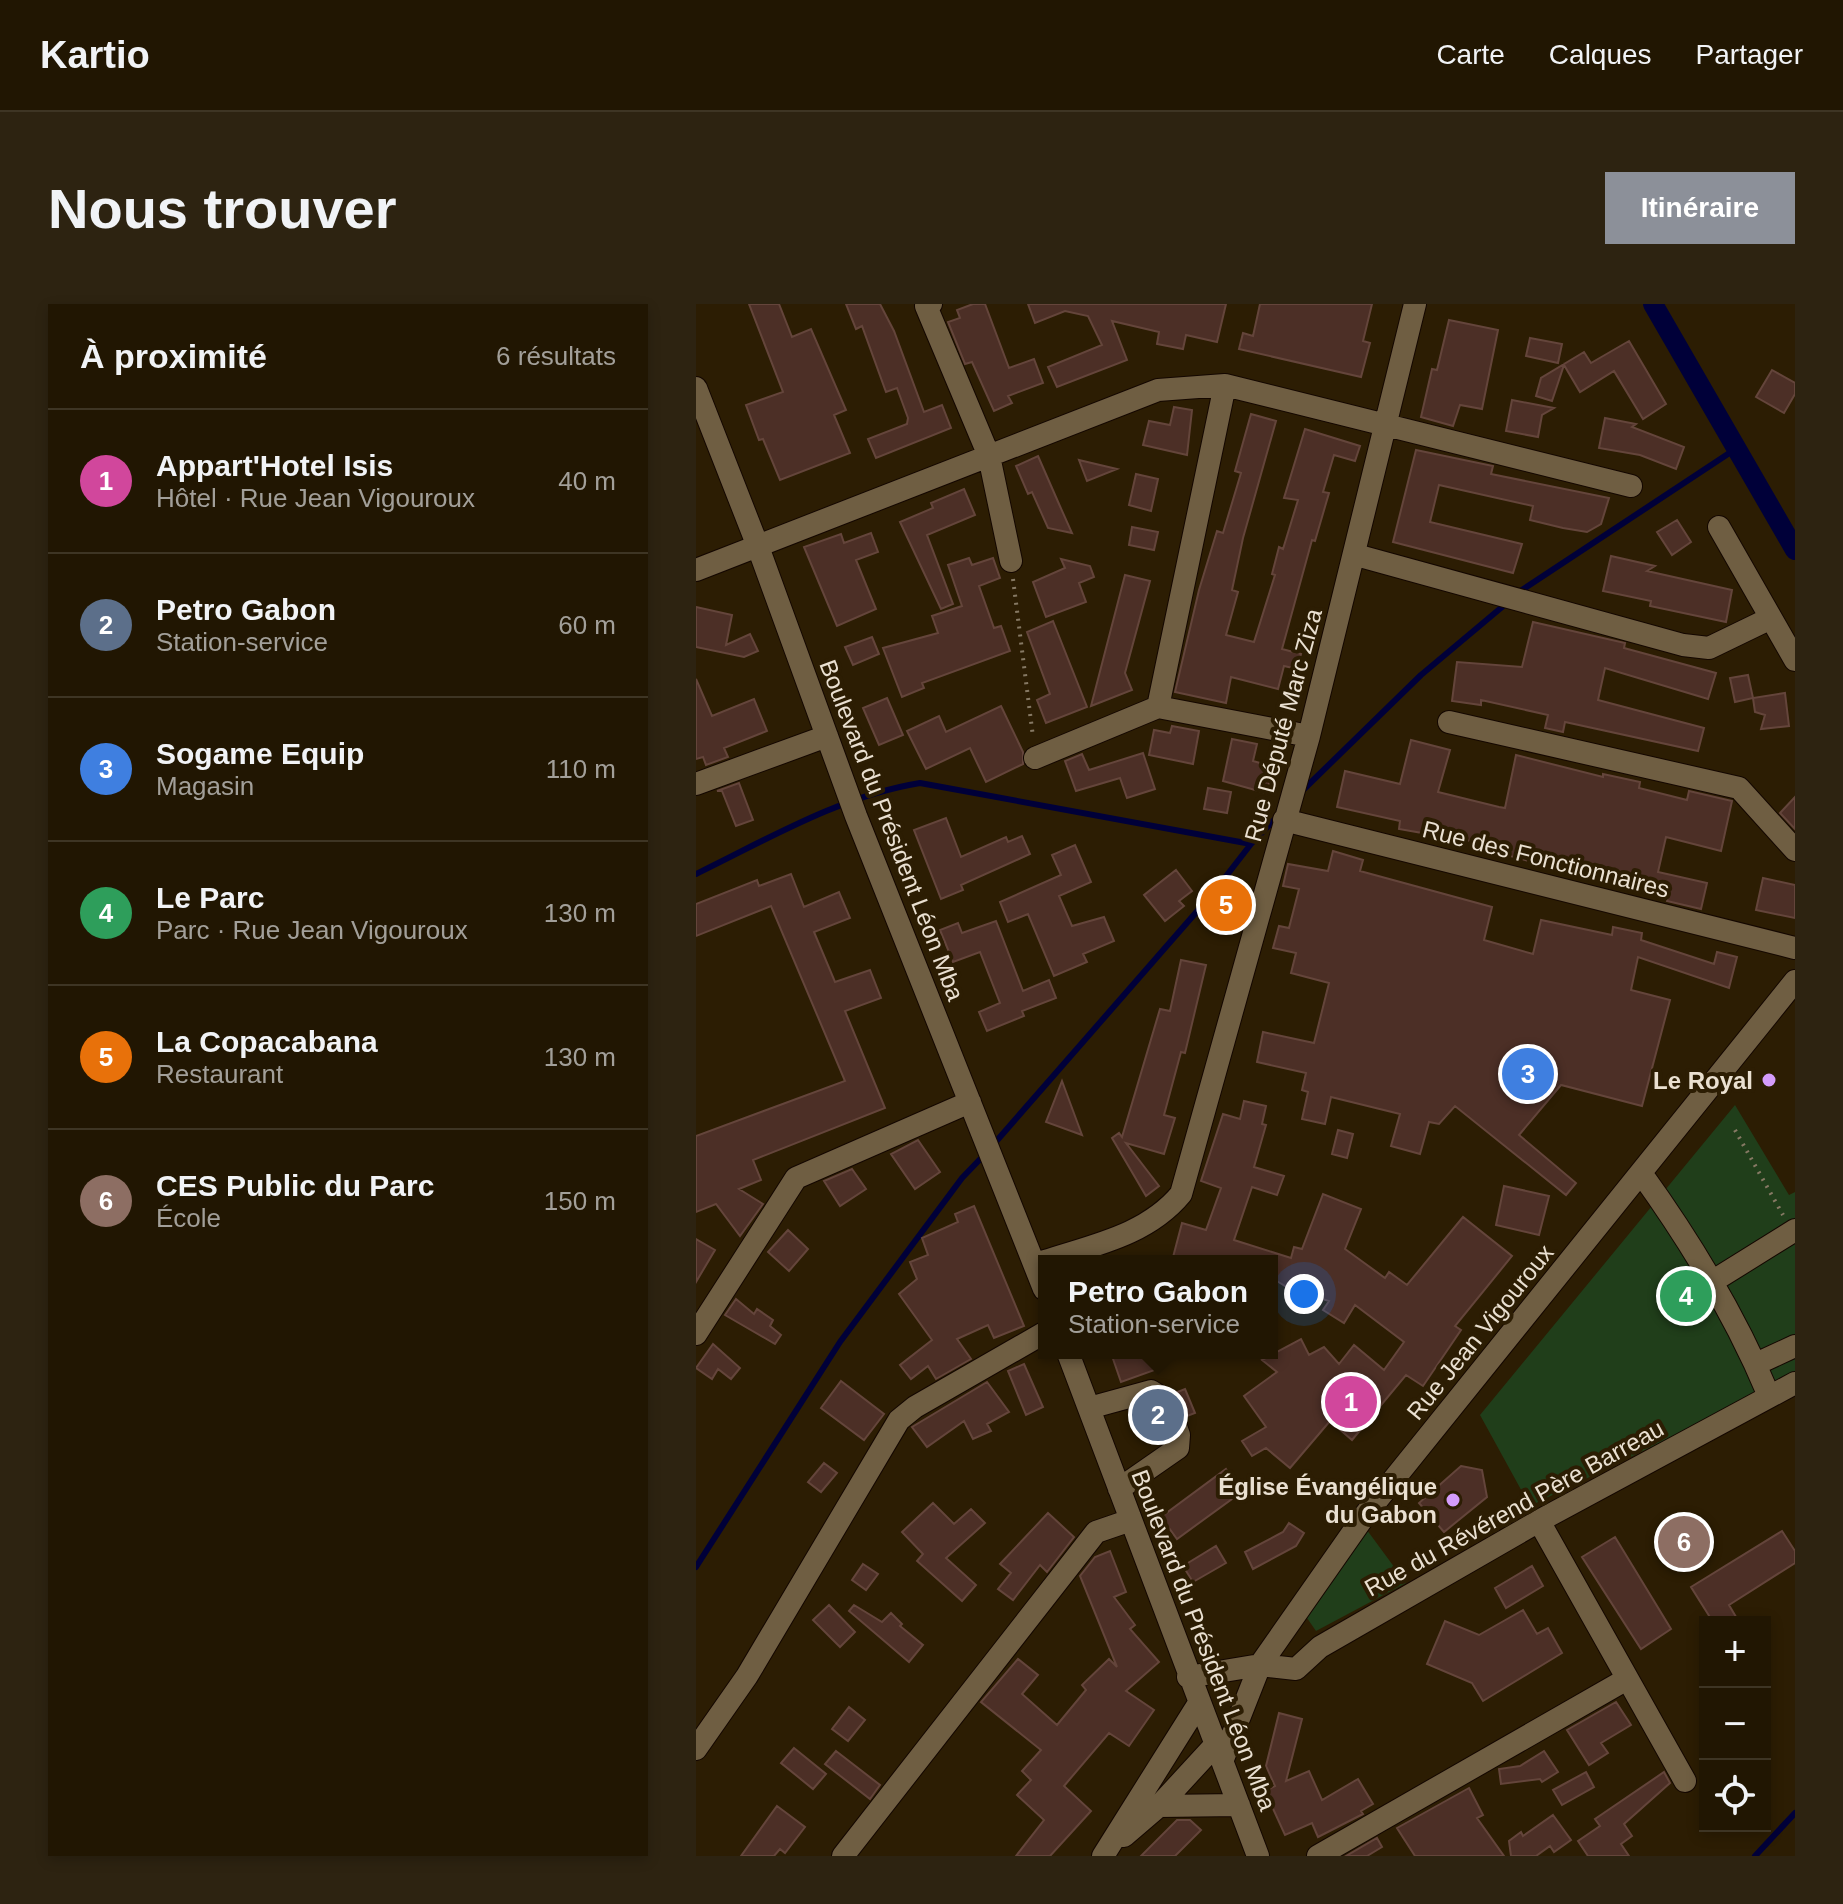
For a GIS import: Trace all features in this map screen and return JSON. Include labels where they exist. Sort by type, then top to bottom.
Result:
[{"type":"street","points":[[931,304],[926,306],[989,456],[1011,561]]},
{"type":"street","name":"Rue Député Marc Ziza","points":[[1062,1255],[1137,1230],[1163,1216],[1181,1194],[1294,779],[1309,736],[1356,555],[1415,304]]},
{"type":"street","points":[[1158,707],[1225,385]]},
{"type":"street","points":[[696,570],[1158,390],[1225,385],[1631,486]]},
{"type":"street","name":"Boulevard du Président Léon Mba","points":[[696,388],[757,544],[856,816],[997,1171],[1038,1256]]},
{"type":"street","points":[[1719,527],[1795,660]]},
{"type":"street","points":[[1356,555],[1683,645],[1709,648],[1771,618]]},
{"type":"street","points":[[1035,758],[1158,707],[1309,736]]},
{"type":"street","points":[[1449,722],[1739,788],[1795,850]]},
{"type":"street","points":[[696,784],[827,736]]},
{"type":"street","name":"Rue des Fonctionnaires","points":[[1285,817],[1795,948]]},
{"type":"street","name":"Rue Jean Vigouroux","points":[[1220,1751],[1260,1665],[1365,1515],[1795,981]]},
{"type":"street","points":[[696,1334],[796,1178],[970,1102]]},
{"type":"street","points":[[1641,1173],[1710,1283],[1756,1364],[1769,1396]]},
{"type":"street","points":[[1710,1283],[1794,1230]]},
{"type":"street","points":[[696,1749],[747,1676],[899,1420],[915,1407],[1038,1336]]},
{"type":"street","points":[[1756,1364],[1795,1346]]},
{"type":"street","name":"Boulevard du Président Léon Mba","points":[[1070,1359],[1258,1856]]},
{"type":"street","name":"Rue du Révérend Père Barreau","points":[[1260,1665],[1296,1669],[1320,1647],[1539,1521],[1795,1383]]},
{"type":"street","points":[[1089,1408],[1151,1391],[1162,1398]]},
{"type":"street","points":[[1119,1489],[1178,1448],[1179,1435],[1174,1421]]},
{"type":"street","points":[[843,1856],[1096,1532],[1131,1520]]},
{"type":"street","points":[[1539,1521],[1685,1781]]},
{"type":"street","points":[[1188,1677],[1260,1665]]},
{"type":"street","points":[[1318,1856],[1627,1679]]},
{"type":"street","points":[[1107,1851],[1199,1703]]},
{"type":"street","points":[[1107,1851],[1220,1751]]},
{"type":"street","points":[[1159,1806],[1239,1805]]},
{"type":"path","points":[[1011,561],[1035,758]]},
{"type":"path","points":[[1735,1130],[1794,1230]]},
{"type":"green space","points":[[1735,1105],[1789,1195],[1795,1192],[1795,1377],[1530,1506],[1480,1415]]},
{"type":"green space","points":[[1364,1526],[1406,1583],[1316,1631],[1300,1608]]},
{"type":"building","points":[[749,304],[779,304],[792,337],[811,329],[846,410],[834,415],[850,453],[780,480],[763,439],[759,440],[746,405],[783,392]]},
{"type":"building","points":[[846,304],[880,304],[894,331],[924,412],[942,405],[951,428],[876,458],[868,439],[907,424],[908,418],[897,388],[886,392],[862,326],[856,329]]},
{"type":"building","points":[[973,304],[985,304],[1009,368],[1034,359],[1043,383],[1008,396],[1012,403],[994,411],[972,362],[965,364],[948,322],[960,318],[957,310]]},
{"type":"building","points":[[1028,304],[1226,304],[1217,342],[1186,335],[1183,349],[1157,344],[1159,332],[1112,321],[1127,360],[1057,387],[1048,367],[1102,345],[1088,316],[1065,311],[1035,323]]},
{"type":"building","points":[[1260,304],[1372,304],[1363,341],[1370,343],[1361,377],[1239,349],[1243,333],[1253,336]]},
{"type":"building","points":[[1449,320],[1498,330],[1482,409],[1460,405],[1453,426],[1421,417],[1432,369],[1437,370]]},
{"type":"building","points":[[1530,338],[1562,344],[1558,363],[1526,356]]},
{"type":"building","points":[[1629,341],[1666,404],[1643,419],[1614,371],[1580,392],[1564,365],[1552,401],[1536,396],[1541,378],[1584,352],[1591,363]]},
{"type":"building","points":[[1772,370],[1795,383],[1795,394],[1784,413],[1756,397]]},
{"type":"building","points":[[1512,400],[1554,408],[1542,415],[1538,437],[1506,431]]},
{"type":"building","points":[[1174,407],[1192,410],[1187,455],[1143,445],[1149,421],[1170,425]]},
{"type":"building","points":[[1251,414],[1276,421],[1243,538],[1232,590],[1238,592],[1226,635],[1254,642],[1275,575],[1272,574],[1279,547],[1283,549],[1298,500],[1284,498],[1305,429],[1360,446],[1355,461],[1334,455],[1323,492],[1329,493],[1315,541],[1312,540],[1282,649],[1301,654],[1297,669],[1284,666],[1278,689],[1231,677],[1226,703],[1175,692],[1199,590],[1217,531],[1223,533],[1241,473],[1235,471]]},
{"type":"building","points":[[1605,418],[1636,424],[1632,427],[1684,447],[1676,469],[1640,455],[1599,448]]},
{"type":"building","points":[[1416,450],[1493,466],[1491,474],[1609,498],[1601,524],[1587,532],[1563,528],[1530,520],[1533,506],[1439,485],[1430,522],[1522,544],[1513,573],[1393,542]]},
{"type":"building","points":[[1038,456],[1072,533],[1048,528],[1032,492],[1028,494],[1016,466]]},
{"type":"building","points":[[1079,460],[1117,469],[1087,481]]},
{"type":"building","points":[[1136,474],[1158,479],[1151,511],[1129,505]]},
{"type":"building","points":[[964,489],[975,515],[927,535],[953,604],[941,609],[900,522],[933,508],[931,503]]},
{"type":"building","points":[[1677,520],[1691,542],[1672,555],[1657,532]]},
{"type":"building","points":[[1132,527],[1158,532],[1154,550],[1129,545]]},
{"type":"building","points":[[871,533],[878,552],[856,560],[876,609],[837,626],[804,547],[841,534],[844,543]]},
{"type":"building","points":[[1611,556],[1655,566],[1647,571],[1732,590],[1726,622],[1650,606],[1651,601],[1603,591]]},
{"type":"building","points":[[969,558],[972,565],[993,558],[1000,578],[979,586],[994,628],[1001,626],[1010,651],[922,683],[924,688],[902,697],[883,648],[938,633],[932,616],[962,606],[948,565]]},
{"type":"building","points":[[1061,559],[1090,566],[1094,577],[1079,583],[1086,602],[1046,617],[1033,582],[1065,568]]},
{"type":"building","points":[[1125,575],[1150,581],[1125,673],[1132,690],[1091,706]]},
{"type":"building","points":[[696,607],[732,615],[726,645],[750,634],[758,651],[744,657],[696,647]]},
{"type":"building","points":[[1053,621],[1087,707],[1046,723],[1037,700],[1050,694],[1027,632]]},
{"type":"building","points":[[1533,622],[1625,643],[1624,648],[1716,673],[1708,699],[1605,668],[1598,700],[1704,728],[1698,751],[1565,722],[1563,732],[1545,728],[1548,715],[1481,700],[1481,705],[1452,701],[1457,662],[1522,667]]},
{"type":"building","points":[[872,637],[879,654],[853,665],[845,647]]},
{"type":"building","points":[[1748,675],[1753,698],[1735,702],[1730,678]]},
{"type":"building","points":[[696,679],[712,716],[754,699],[767,731],[724,748],[728,757],[706,765],[703,757],[696,759]]},
{"type":"building","points":[[1785,693],[1789,726],[1761,729],[1765,715],[1755,712],[1753,698]]},
{"type":"building","points":[[887,698],[903,735],[879,745],[863,708]]},
{"type":"building","points":[[1001,706],[1023,752],[1023,764],[986,782],[970,748],[926,769],[907,731],[939,716],[946,732]]},
{"type":"building","points":[[1172,726],[1199,731],[1193,764],[1149,755],[1154,730],[1170,733]]},
{"type":"building","points":[[1232,739],[1257,744],[1253,761],[1274,767],[1266,793],[1223,781]]},
{"type":"building","points":[[1411,740],[1450,750],[1438,792],[1499,807],[1505,808],[1516,755],[1603,777],[1603,774],[1640,782],[1639,788],[1687,800],[1689,791],[1732,801],[1721,851],[1666,837],[1658,872],[1707,883],[1701,909],[1667,901],[1668,895],[1488,850],[1489,846],[1429,830],[1428,834],[1399,829],[1400,821],[1337,807],[1345,771],[1400,784]]},
{"type":"building","points":[[1143,753],[1155,789],[1127,798],[1120,778],[1076,791],[1065,761],[1082,754],[1089,770]]},
{"type":"building","points":[[739,783],[753,820],[736,826],[722,791],[717,791]]},
{"type":"building","points":[[1208,788],[1231,792],[1227,813],[1204,809]]},
{"type":"building","points":[[1795,797],[1795,829],[1780,813]]},
{"type":"building","points":[[946,818],[961,857],[1006,837],[1008,842],[1022,836],[1030,854],[961,885],[963,890],[941,899],[914,830]]},
{"type":"building","points":[[1075,845],[1091,882],[1059,896],[1072,926],[1104,917],[1114,941],[1083,954],[1087,962],[1054,976],[1028,914],[1008,922],[1000,902],[1061,875],[1052,855]]},
{"type":"building","points":[[1333,851],[1363,860],[1360,871],[1492,907],[1484,940],[1533,954],[1541,920],[1612,935],[1613,927],[1642,933],[1641,940],[1714,964],[1717,952],[1737,957],[1729,988],[1638,957],[1631,990],[1670,1000],[1642,1106],[1561,1085],[1519,1135],[1576,1183],[1566,1195],[1455,1106],[1439,1124],[1429,1122],[1420,1154],[1391,1146],[1400,1114],[1331,1097],[1325,1124],[1302,1119],[1308,1092],[1302,1090],[1306,1073],[1257,1062],[1263,1032],[1314,1043],[1329,983],[1291,973],[1296,953],[1273,948],[1279,926],[1289,928],[1299,889],[1283,886],[1288,864],[1328,871]]},
{"type":"building","points":[[1176,870],[1192,891],[1179,901],[1184,906],[1165,921],[1144,895]]},
{"type":"building","points":[[791,874],[804,907],[839,892],[850,918],[814,932],[835,982],[870,970],[881,998],[845,1011],[885,1108],[753,1160],[761,1180],[739,1189],[763,1204],[740,1236],[716,1204],[696,1212],[696,1136],[845,1081],[771,906],[696,936],[696,904],[757,880],[759,886]]},
{"type":"building","points":[[1763,878],[1795,885],[1795,918],[1756,910]]},
{"type":"building","points":[[996,921],[1023,991],[1049,980],[1056,998],[1022,1011],[1024,1016],[987,1031],[979,1012],[1000,1003],[980,952],[953,962],[940,930],[958,923],[962,933]]},
{"type":"building","points":[[1181,960],[1206,965],[1185,1053],[1181,1052],[1164,1115],[1175,1118],[1164,1154],[1126,1143],[1159,1186],[1146,1196],[1112,1138],[1119,1133],[1122,1137],[1160,1009],[1170,1011]]},
{"type":"building","points":[[1062,1081],[1082,1135],[1046,1122]]},
{"type":"building","points":[[1244,1101],[1266,1106],[1262,1124],[1266,1125],[1254,1167],[1284,1176],[1277,1195],[1252,1187],[1234,1240],[1291,1258],[1294,1247],[1302,1249],[1323,1194],[1361,1209],[1345,1249],[1385,1278],[1389,1272],[1407,1285],[1463,1217],[1512,1256],[1455,1326],[1461,1330],[1423,1386],[1406,1375],[1352,1440],[1330,1421],[1290,1468],[1266,1448],[1252,1456],[1242,1441],[1266,1427],[1244,1396],[1277,1372],[1262,1360],[1278,1359],[1278,1351],[1301,1339],[1309,1355],[1324,1347],[1339,1364],[1354,1345],[1384,1370],[1404,1342],[1355,1305],[1344,1323],[1323,1310],[1329,1301],[1290,1289],[1278,1282],[1278,1255],[1174,1255],[1182,1223],[1206,1230],[1221,1188],[1201,1181],[1223,1114],[1240,1119]]},
{"type":"building","points":[[1338,1130],[1353,1134],[1347,1158],[1332,1154]]},
{"type":"building","points":[[918,1140],[940,1172],[915,1189],[891,1154]]},
{"type":"building","points":[[852,1169],[866,1189],[840,1206],[824,1181]]},
{"type":"building","points":[[1504,1186],[1549,1196],[1539,1235],[1496,1225]]},
{"type":"building","points":[[974,1206],[1024,1326],[994,1338],[988,1325],[957,1339],[971,1359],[936,1379],[928,1366],[911,1379],[900,1365],[932,1340],[899,1294],[917,1279],[910,1262],[928,1255],[922,1238],[958,1222],[955,1214]]},
{"type":"building","points":[[788,1230],[808,1249],[789,1271],[768,1252]]},
{"type":"building","points":[[696,1239],[715,1250],[696,1282]]},
{"type":"building","points":[[736,1299],[754,1314],[757,1309],[773,1320],[770,1326],[781,1335],[775,1344],[725,1315]]},
{"type":"building","points":[[713,1344],[740,1368],[731,1379],[718,1369],[712,1379],[696,1368]]},
{"type":"building","points":[[1113,1359],[1160,1359],[1163,1367],[1121,1382]]},
{"type":"building","points":[[1024,1364],[1043,1407],[1026,1415],[1008,1371]]},
{"type":"building","points":[[841,1381],[884,1414],[864,1440],[821,1408]]},
{"type":"building","points":[[987,1382],[1009,1412],[987,1424],[991,1431],[973,1439],[964,1421],[927,1447],[912,1427]]},
{"type":"building","points":[[1185,1389],[1195,1413],[1187,1416],[1182,1410],[1172,1408],[1175,1393]]},
{"type":"building","points":[[1149,1406],[1164,1412],[1161,1427],[1153,1431],[1142,1408]]},
{"type":"building","points":[[824,1463],[837,1473],[821,1492],[808,1482]]},
{"type":"building","name":"Église Évangélique du Gabon","points":[[1461,1466],[1482,1470],[1487,1497],[1444,1532],[1419,1503]]},
{"type":"building","points":[[1226,1469],[1243,1491],[1177,1539],[1161,1517]]},
{"type":"building","points":[[933,1503],[954,1524],[971,1509],[985,1523],[946,1558],[976,1585],[962,1601],[917,1561],[923,1554],[902,1532]]},
{"type":"building","points":[[1048,1513],[1074,1537],[1047,1572],[1040,1565],[1013,1600],[998,1589],[1011,1573],[1000,1564]]},
{"type":"building","points":[[1289,1523],[1304,1533],[1296,1546],[1253,1569],[1245,1552],[1283,1532]]},
{"type":"building","points":[[1782,1531],[1795,1551],[1795,1563],[1729,1605],[1735,1616],[1709,1616],[1691,1587]]},
{"type":"building","points":[[1615,1537],[1671,1629],[1641,1649],[1582,1557]]},
{"type":"building","points":[[1216,1546],[1226,1563],[1193,1582],[1183,1566]]},
{"type":"building","points":[[1110,1551],[1126,1592],[1114,1597],[1135,1625],[1130,1629],[1159,1662],[1126,1691],[1154,1710],[1129,1746],[1109,1733],[1064,1786],[1091,1811],[1050,1856],[1016,1856],[1044,1820],[1017,1795],[1031,1780],[1022,1771],[1041,1750],[981,1702],[1018,1659],[1038,1675],[1022,1694],[1057,1725],[1086,1690],[1082,1685],[1109,1659],[1117,1667],[1080,1576],[1095,1557]]},
{"type":"building","points":[[863,1564],[878,1574],[866,1590],[852,1580]]},
{"type":"building","points":[[1532,1566],[1543,1586],[1506,1608],[1495,1588]]},
{"type":"building","points":[[829,1605],[855,1632],[840,1647],[813,1620]]},
{"type":"building","points":[[854,1605],[882,1622],[891,1613],[902,1624],[900,1626],[923,1645],[909,1662],[849,1611]]},
{"type":"building","points":[[1523,1610],[1537,1634],[1548,1628],[1562,1653],[1483,1701],[1472,1683],[1427,1664],[1445,1621],[1479,1635]]},
{"type":"building","points":[[1616,1702],[1631,1725],[1601,1743],[1608,1753],[1589,1765],[1567,1730]]},
{"type":"building","points":[[849,1707],[865,1720],[848,1741],[832,1729]]},
{"type":"building","points":[[1279,1713],[1302,1719],[1286,1781],[1309,1771],[1322,1800],[1358,1779],[1373,1804],[1361,1811],[1363,1814],[1318,1837],[1312,1823],[1285,1835],[1265,1791],[1275,1786],[1266,1766]]},
{"type":"building","points":[[794,1748],[826,1774],[813,1789],[781,1763]]},
{"type":"building","points":[[836,1751],[880,1785],[870,1799],[825,1764]]},
{"type":"building","points":[[1544,1751],[1558,1772],[1542,1782],[1540,1779],[1501,1784],[1499,1769],[1520,1766]]},
{"type":"building","points":[[1586,1772],[1594,1787],[1562,1805],[1553,1790]]},
{"type":"building","points":[[1664,1772],[1670,1783],[1624,1824],[1632,1836],[1621,1844],[1629,1856],[1588,1856],[1578,1841],[1600,1826],[1595,1819]]},
{"type":"building","points":[[1469,1788],[1483,1815],[1477,1818],[1504,1856],[1415,1856],[1397,1828]]},
{"type":"building","points":[[777,1806],[805,1827],[785,1853],[780,1849],[774,1856],[741,1856]]},
{"type":"building","points":[[1553,1815],[1571,1840],[1554,1852],[1550,1846],[1536,1856],[1511,1856],[1509,1841],[1521,1832],[1523,1836]]},
{"type":"building","points":[[1177,1820],[1190,1820],[1201,1830],[1175,1856],[1141,1856]]},
{"type":"building","points":[[1377,1838],[1382,1847],[1367,1856],[1346,1856]]},
{"type":"waterway","points":[[1653,304],[1795,550]]},
{"type":"waterway","points":[[1519,592],[1737,448]]},
{"type":"waterway","points":[[1301,792],[1421,675],[1508,602]]},
{"type":"waterway","points":[[696,874],[833,808],[890,789],[920,783],[1251,844],[1277,817]]},
{"type":"waterway","points":[[993,1145],[1213,893],[1251,844]]},
{"type":"waterway","points":[[696,1567],[840,1342],[962,1178],[986,1153]]},
{"type":"waterway","points":[[1755,1856],[1795,1813]]},
{"type":"place","name":"La Copacabana","points":[[1226,905]]},
{"type":"place","name":"Sogame Equip","points":[[1528,1074]]},
{"type":"place","name":"Le Royal","points":[[1769,1080]]},
{"type":"place","name":"Le Parc","points":[[1686,1296]]},
{"type":"place","name":"Appart'Hotel Isis","points":[[1351,1402]]},
{"type":"place","name":"Petro Gabon","points":[[1158,1415]]},
{"type":"place","name":"Église Évangélique du Gabon","points":[[1453,1500]]},
{"type":"place","name":"CES Public du Parc","points":[[1684,1542]]}]
